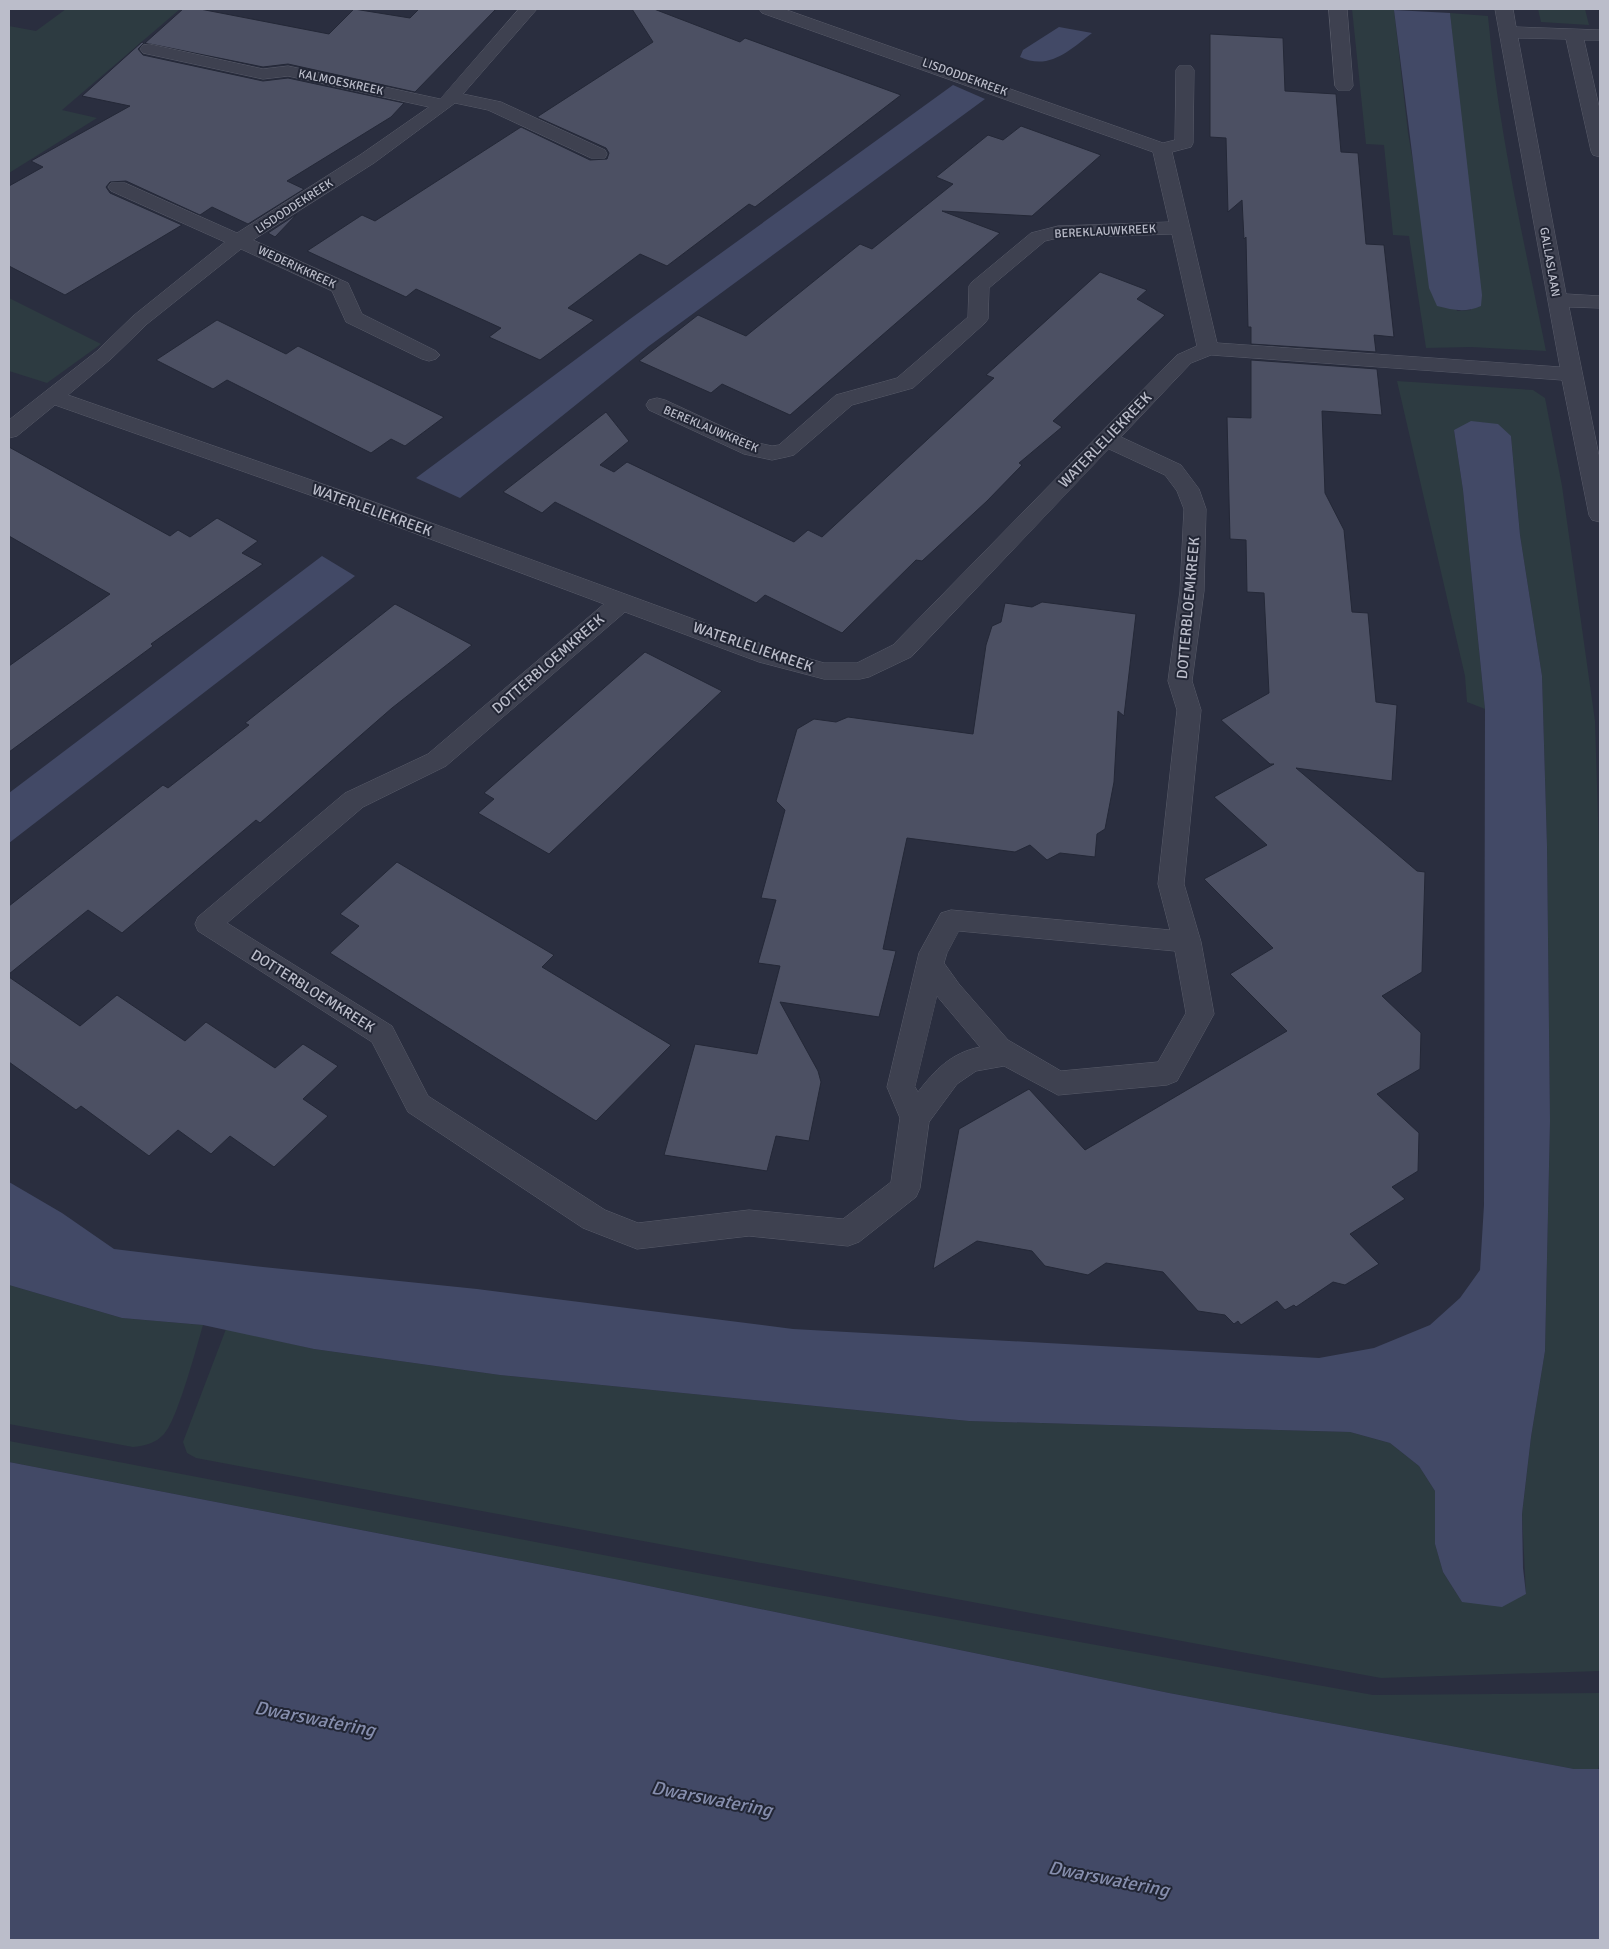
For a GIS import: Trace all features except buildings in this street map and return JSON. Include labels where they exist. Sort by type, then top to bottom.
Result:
[{"type":"street","name":"LISDODDEKREEK","points":[[9,431],[104,355],[140,320],[240,240],[367,159],[448,101],[528,9]]},
{"type":"street","name":"LISDODDEKREEK","points":[[768,9],[960,75],[1162,149]]},
{"type":"street","points":[[1338,9],[1344,86]]},
{"type":"street","name":"GALLASLAAN","points":[[1500,9],[1508,32],[1557,300],[1600,515]]},
{"type":"street","points":[[1508,32],[1600,35]]},
{"type":"street","points":[[1574,35],[1600,150]]},
{"type":"street","name":"KALMOESKREEK","points":[[149,49],[263,74],[288,71],[448,101],[494,106],[598,154]]},
{"type":"street","points":[[1185,70],[1186,119],[1184,143],[1162,149],[1208,349]]},
{"type":"street","name":"WEDERIKKREEK","points":[[118,187],[240,240],[341,287],[353,318],[429,355]]},
{"type":"street","name":"BEREKLAUWKREEK","points":[[657,406],[752,449],[772,453],[786,450],[844,400],[905,383],[978,319],[979,286],[1038,237],[1058,232],[1180,228]]},
{"type":"street","points":[[1557,300],[1600,302]]},
{"type":"street","name":"WATERLELIEKREEK","points":[[53,396],[366,507],[768,656],[824,671],[860,671],[902,651],[1184,359],[1208,349],[1572,374]]},
{"type":"street","name":"DOTTERBLOEMKREEK","points":[[931,965],[949,992],[998,1048],[1058,1083],[1167,1073],[1200,1014],[1186,942],[1171,884],[1189,710],[1180,681],[1192,591],[1195,509],[1188,488],[1173,470],[1106,439]]},
{"type":"street","name":"DOTTERBLOEMKREEK","points":[[622,601],[437,760],[354,800],[208,924],[382,1034],[418,1104],[594,1220],[637,1236],[749,1222],[848,1233],[905,1188],[915,1118],[947,1076],[969,1061],[1007,1054]]},
{"type":"street","points":[[915,1118],[901,1087],[933,953],[951,920],[1186,942]]},
{"type":"shaded area","points":[[66,9],[180,9],[62,110],[97,118],[9,173],[9,26],[36,31]]},
{"type":"shaded area","points":[[1352,9],[1394,10],[1408,133],[1420,203],[1457,311],[1471,310],[1462,131],[1450,13],[1488,16],[1492,58],[1505,143],[1546,351],[1471,347],[1426,348],[1409,236],[1393,235],[1384,145],[1366,144]]},
{"type":"shaded area","points":[[1538,9],[1585,9],[1589,25],[1541,22]]},
{"type":"shaded area","points":[[9,298],[101,344],[47,383],[9,371]]},
{"type":"shaded area","points":[[1397,381],[1533,390],[1545,398],[1562,486],[1595,721],[1600,882],[1600,1671],[1381,1678],[196,1458],[187,1453],[183,1442],[226,1329],[314,1349],[500,1375],[969,1421],[1350,1432],[1390,1443],[1419,1466],[1435,1491],[1435,1544],[1443,1572],[1462,1602],[1526,1594],[1522,1514],[1531,1437],[1545,1351],[1550,1121],[1547,846],[1542,676],[1520,535],[1511,436],[1483,422],[1470,423],[1454,430],[1463,490],[1485,709],[1467,702],[1465,676]]},
{"type":"shaded area","points":[[9,1285],[122,1318],[203,1325],[175,1414],[164,1434],[150,1444],[133,1447],[9,1424]]},
{"type":"shaded area","points":[[9,1441],[708,1575],[1373,1695],[1600,1693],[1600,1761],[1598,1769],[1574,1769],[1169,1693],[620,1580],[9,1462]]},
{"type":"water","points":[[1394,10],[1450,13],[1482,295],[1481,306],[1470,310],[1448,309],[1437,306],[1429,288]]},
{"type":"water","points":[[1059,27],[1092,33],[1067,52],[1050,60],[1040,62],[1020,57],[1023,50]]},
{"type":"water","points":[[953,85],[985,99],[649,346],[460,498],[416,478],[630,319]]},
{"type":"water","points":[[1471,421],[1498,424],[1511,436],[1520,535],[1542,676],[1547,846],[1550,1121],[1545,1351],[1531,1437],[1522,1514],[1523,1568],[1526,1594],[1502,1607],[1462,1602],[1443,1572],[1435,1544],[1435,1491],[1419,1466],[1390,1443],[1350,1432],[969,1421],[500,1375],[314,1349],[203,1325],[122,1318],[9,1285],[9,1182],[62,1213],[114,1249],[263,1267],[477,1289],[793,1329],[1319,1358],[1374,1348],[1430,1325],[1460,1298],[1480,1270],[1484,1205],[1485,709],[1463,490],[1454,430]]},
{"type":"water","points":[[322,556],[355,576],[9,843],[9,793]]},
{"type":"water","name":"Dwarswatering","points":[[9,1462],[620,1580],[1169,1693],[1574,1769],[1600,1769],[1600,1940],[9,1940]]}]
